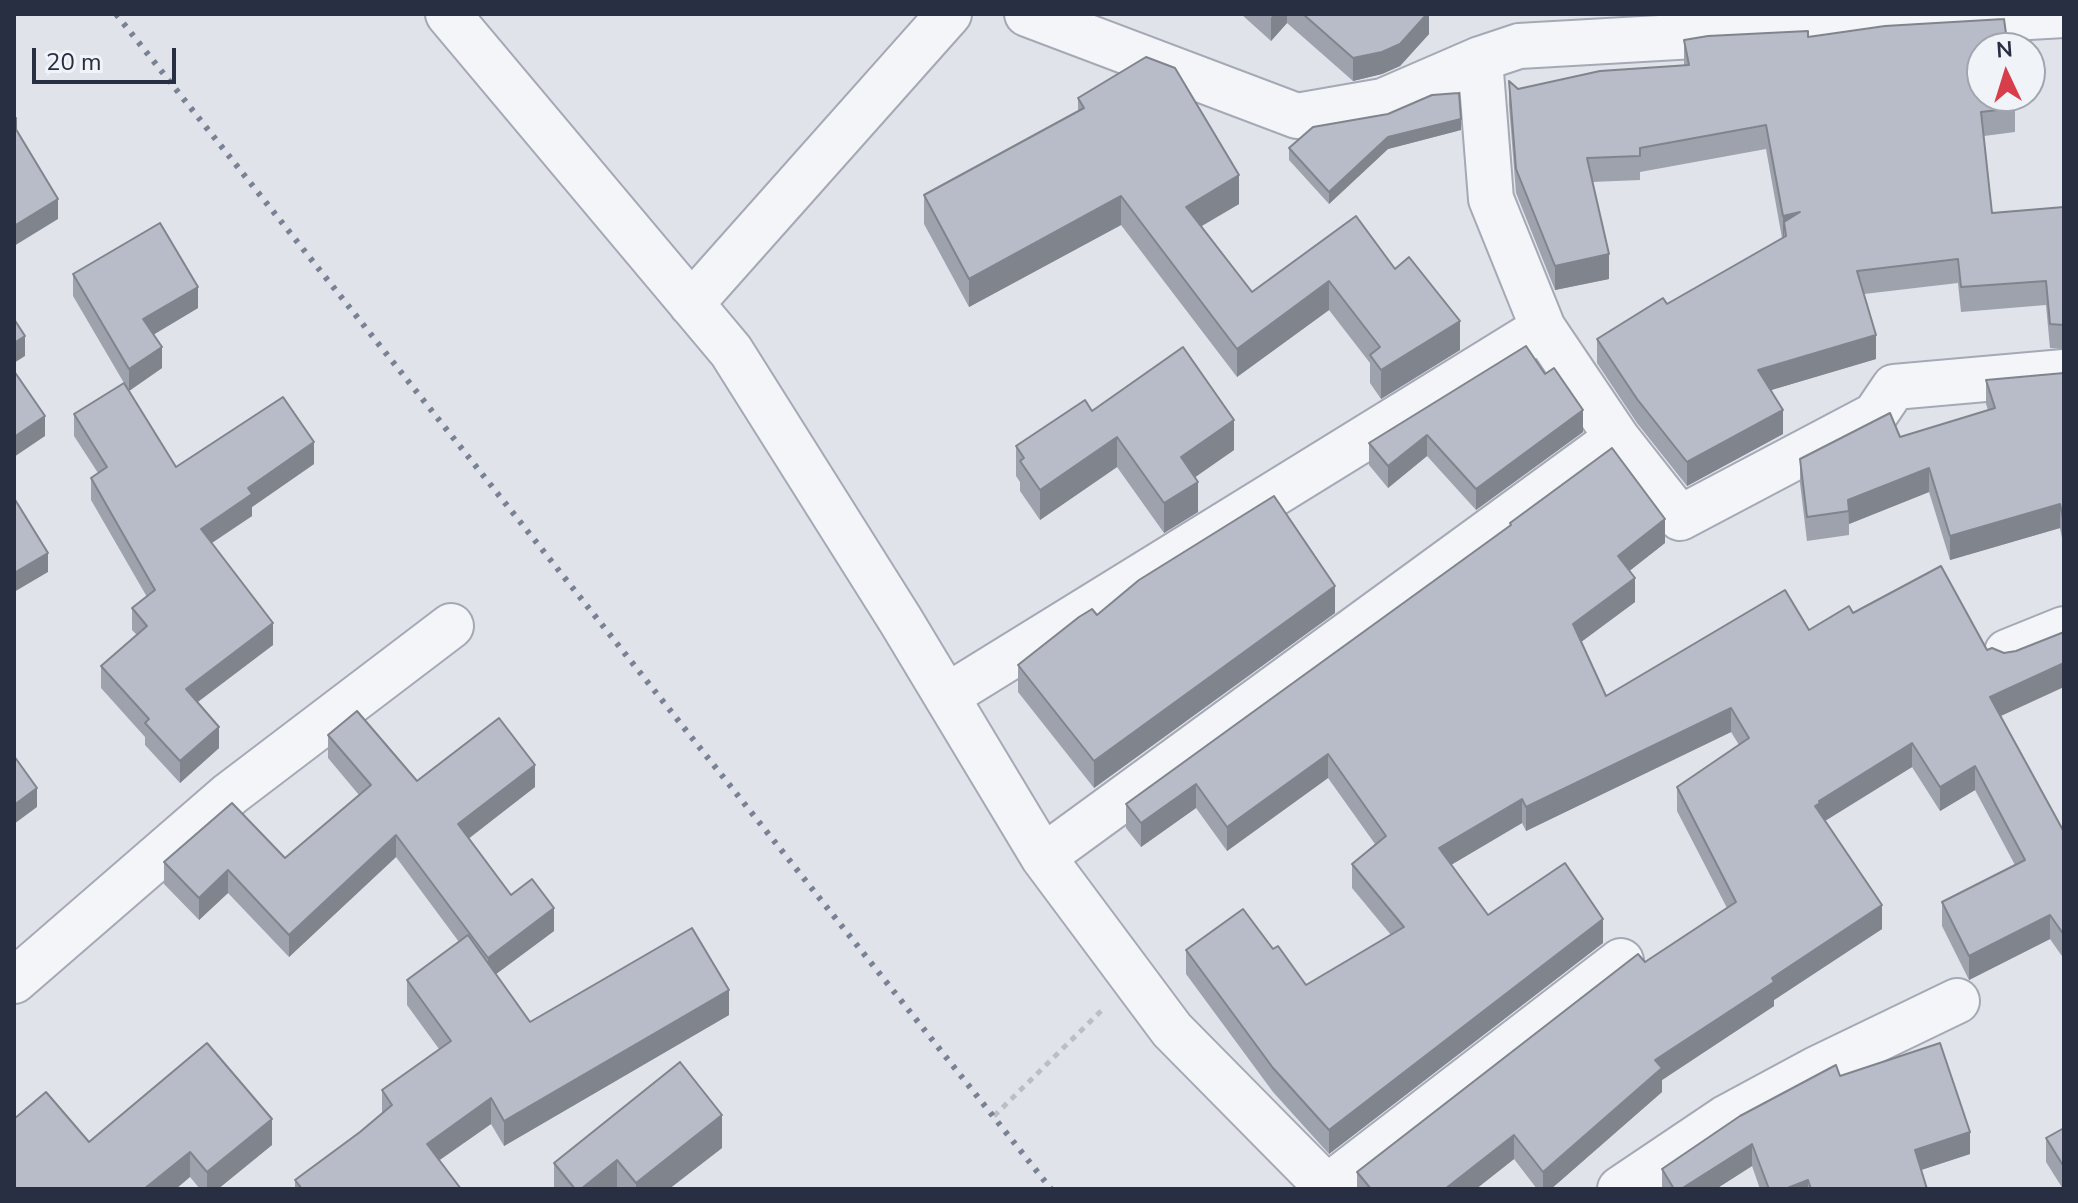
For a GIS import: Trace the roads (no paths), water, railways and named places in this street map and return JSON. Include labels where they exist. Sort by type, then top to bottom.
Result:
[{"type":"street","points":[[448,14],[731,351],[947,696],[1043,857],[1172,1030],[1328,1188],[1621,961]]},
{"type":"street","points":[[691,304],[949,14]]},
{"type":"street","points":[[1027,14],[1297,116],[1383,101],[1480,59],[1519,46],[1684,25],[2064,15]]},
{"type":"street","points":[[1480,59],[1491,199],[1543,328],[1617,438],[1680,518],[1875,415],[1894,387],[2064,372]]},
{"type":"street","points":[[947,696],[1543,328]]},
{"type":"street","points":[[1043,857],[1617,438]]},
{"type":"street","points":[[14,981],[230,794],[451,626]]},
{"type":"street","points":[[2007,652],[2064,629]]},
{"type":"street","points":[[1620,1189],[1727,1117],[1816,1069],[1957,1001]]},
{"type":"railway","points":[[116,14],[1051,1189]]}]
